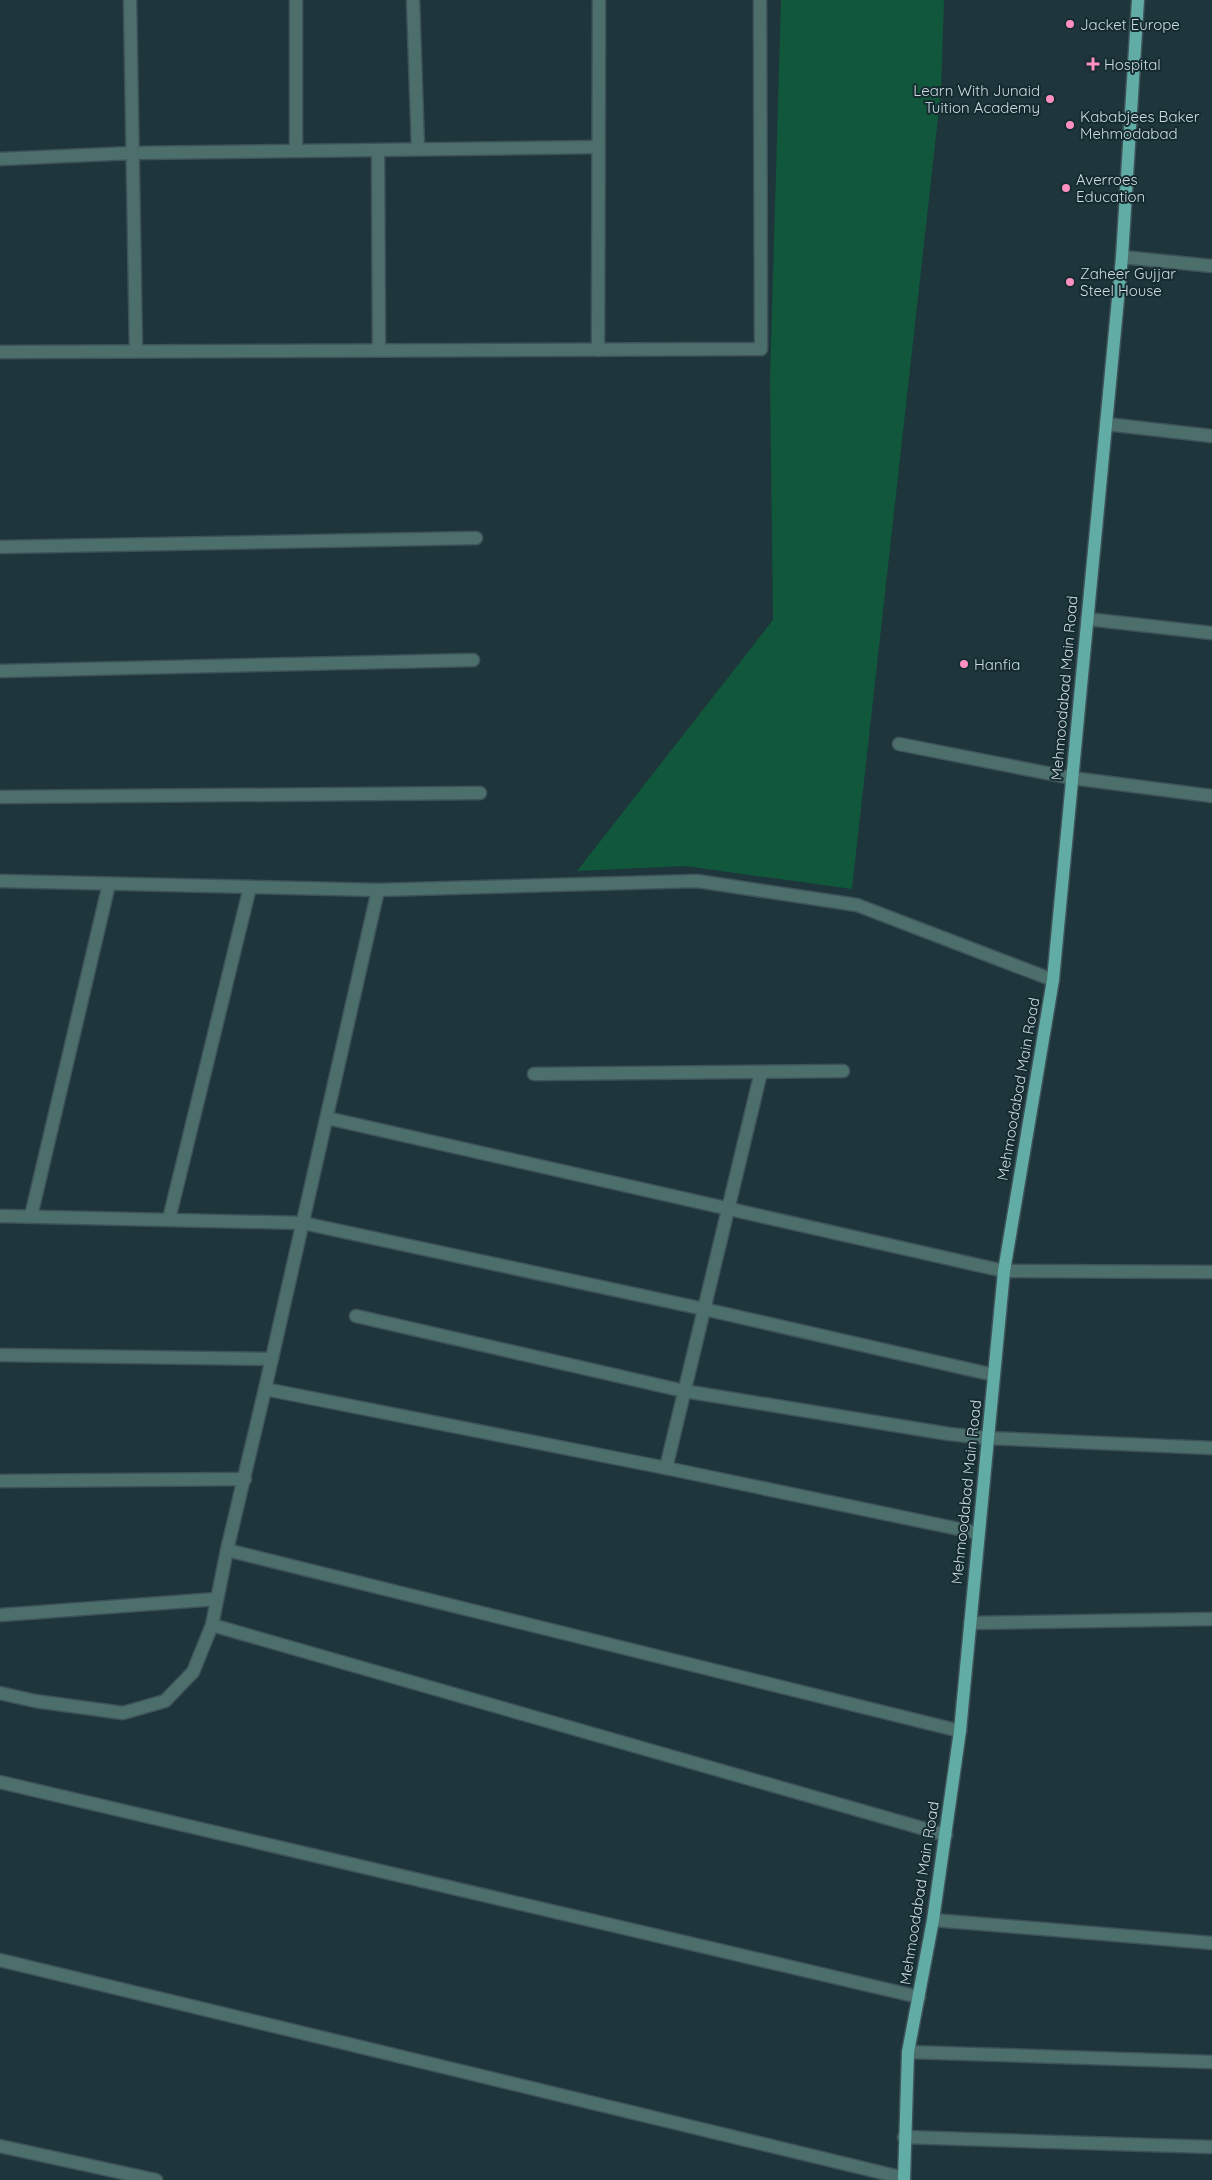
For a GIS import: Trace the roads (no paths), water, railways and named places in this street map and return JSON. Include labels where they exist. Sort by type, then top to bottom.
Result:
[{"type":"main road","name":"Mehmoodabad Main Road","points":[[904,2179],[908,2052],[933,1920],[960,1731],[1004,1271],[1053,980],[1122,257],[1138,0]]},
{"type":"street","points":[[130,0],[136,351]]},
{"type":"street","points":[[296,0],[296,152]]},
{"type":"street","points":[[413,0],[418,149]]},
{"type":"street","points":[[598,350],[599,0]]},
{"type":"street","points":[[0,352],[761,349],[760,0]]},
{"type":"street","points":[[0,160],[133,153],[598,147]]},
{"type":"street","points":[[378,150],[380,350]]},
{"type":"street","points":[[1122,257],[1212,266]]},
{"type":"street","points":[[1106,424],[1212,436]]},
{"type":"street","points":[[0,547],[476,538]]},
{"type":"street","points":[[1087,619],[1212,633]]},
{"type":"street","points":[[0,671],[473,660]]},
{"type":"street","points":[[899,744],[1072,778],[1212,796]]},
{"type":"street","points":[[0,797],[480,793]]},
{"type":"street","points":[[0,881],[378,890],[697,881],[857,905],[1053,980]]},
{"type":"street","points":[[31,1216],[109,884]]},
{"type":"street","points":[[169,1219],[250,887]]},
{"type":"street","points":[[0,1693],[35,1701],[122,1713],[164,1701],[194,1672],[212,1625],[227,1550],[266,1389],[378,890]]},
{"type":"street","points":[[534,1074],[843,1071]]},
{"type":"street","points":[[666,1468],[760,1072]]},
{"type":"street","points":[[327,1118],[1004,1271],[1212,1272]]},
{"type":"street","points":[[0,1216],[303,1223],[704,1309],[994,1375]]},
{"type":"street","points":[[356,1316],[684,1390],[949,1434],[988,1438],[1212,1448]]},
{"type":"street","points":[[0,1355],[272,1359]]},
{"type":"street","points":[[266,1389],[666,1468],[978,1534]]},
{"type":"street","points":[[0,1481],[245,1479]]},
{"type":"street","points":[[227,1550],[960,1731]]},
{"type":"street","points":[[0,1615],[217,1599]]},
{"type":"street","points":[[970,1623],[1212,1619]]},
{"type":"street","points":[[212,1625],[946,1835]]},
{"type":"street","points":[[0,1782],[919,1997]]},
{"type":"street","points":[[933,1920],[1212,1943]]},
{"type":"street","points":[[0,1960],[904,2179]]},
{"type":"street","points":[[908,2052],[1212,2062]]},
{"type":"street","points":[[904,2137],[1212,2148]]},
{"type":"street","points":[[0,2146],[156,2180]]},
{"type":"place","name":"Jacket Europe","points":[[1070,24]]},
{"type":"place","name":"Hospital","points":[[1093,64]]},
{"type":"place","name":"Learn With Junaid Tuition Academy","points":[[1050,99]]},
{"type":"place","name":"Kababjees Baker Mehmodabad","points":[[1070,125]]},
{"type":"place","name":"Averroes Education","points":[[1066,188]]},
{"type":"place","name":"Zaheer Gujjar Steel House","points":[[1070,282]]},
{"type":"place","name":"Hanfia","points":[[964,664]]}]
